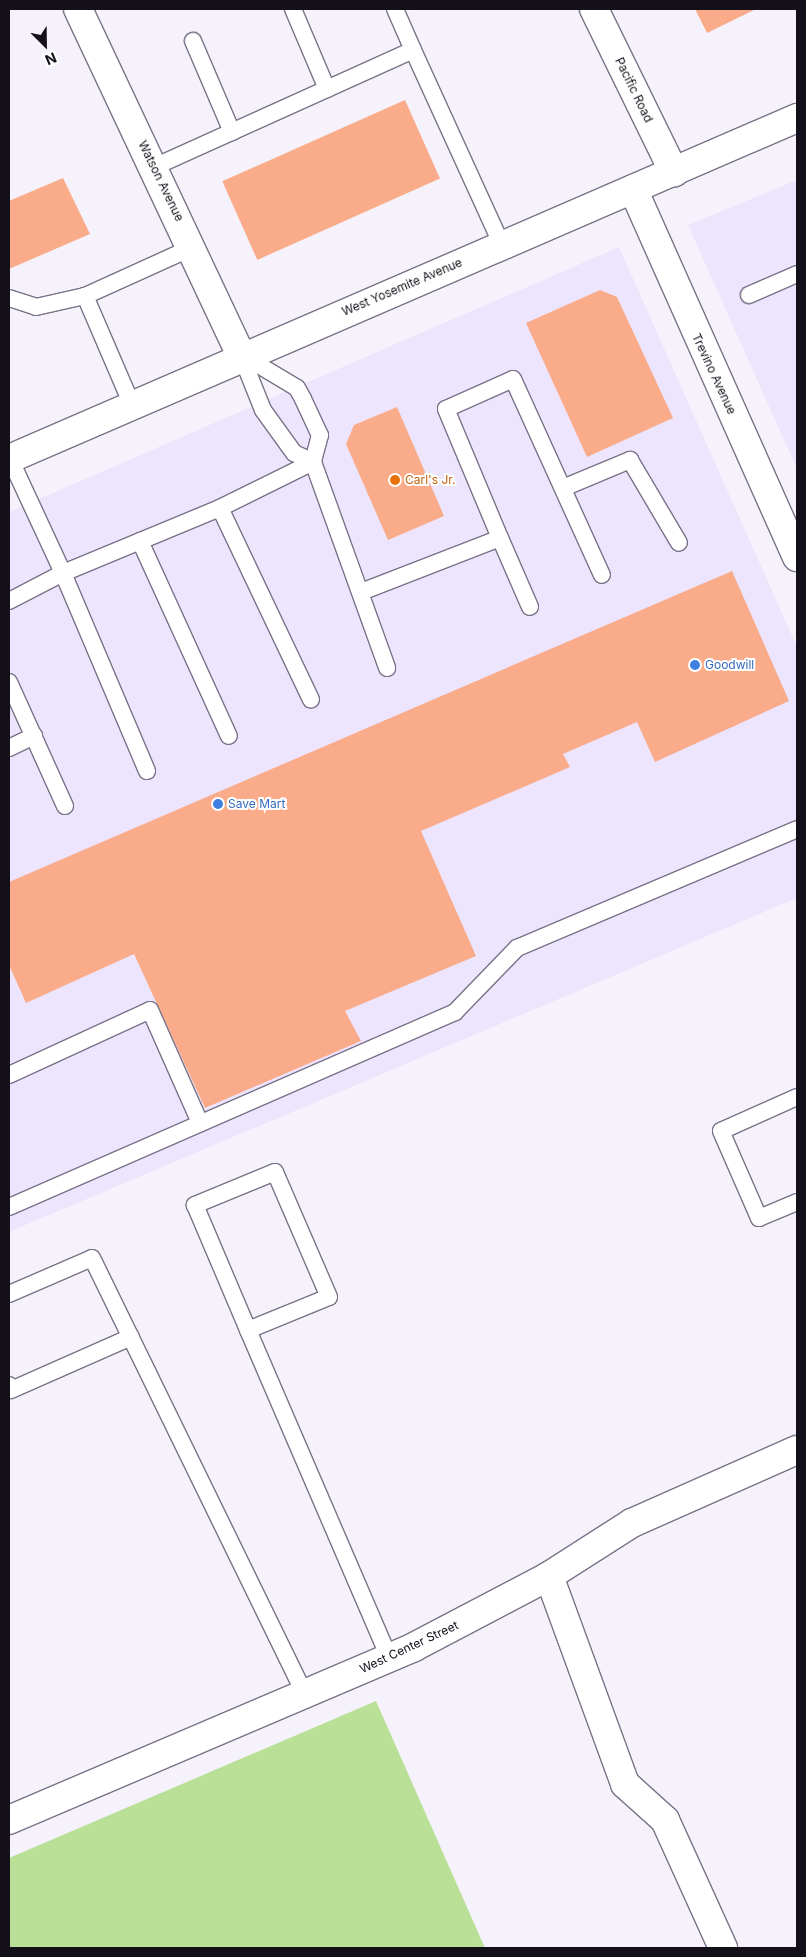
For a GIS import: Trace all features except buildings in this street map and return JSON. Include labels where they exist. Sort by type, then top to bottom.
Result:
[{"type":"street","name":"Watson Avenue","points":[[78,9],[193,248],[241,355]]},
{"type":"street","name":"Pacific Road","points":[[594,9],[674,172]]},
{"type":"street","name":"West Yosemite Avenue","points":[[9,459],[241,355],[797,118]]},
{"type":"street","name":"Trevino Avenue","points":[[633,189],[797,557]]},
{"type":"street","name":"West Center Street","points":[[9,1820],[389,1658],[549,1576],[632,1523],[797,1450]]},
{"type":"street","points":[[549,1576],[625,1784],[665,1820],[719,1947]]},
{"type":"lane","points":[[293,9],[327,89]]},
{"type":"lane","points":[[395,9],[502,245]]},
{"type":"lane","points":[[193,41],[232,132]]},
{"type":"lane","points":[[154,167],[413,50]]},
{"type":"lane","points":[[9,298],[36,307],[84,296],[193,248]]},
{"type":"lane","points":[[749,295],[797,274]]},
{"type":"lane","points":[[84,296],[132,405]]},
{"type":"lane","points":[[241,355],[263,410],[294,453],[313,462]]},
{"type":"lane","points":[[241,355],[297,388],[320,436],[313,462],[387,668]]},
{"type":"lane","points":[[530,607],[446,410],[513,379],[602,575]]},
{"type":"lane","points":[[9,459],[64,573],[147,771]]},
{"type":"lane","points":[[562,488],[630,460],[679,543]]},
{"type":"lane","points":[[9,601],[64,573],[220,508],[313,462]]},
{"type":"lane","points":[[220,508],[311,700]]},
{"type":"lane","points":[[361,592],[500,538]]},
{"type":"lane","points":[[140,541],[229,736]]},
{"type":"lane","points":[[9,682],[65,806]]},
{"type":"lane","points":[[9,748],[34,736]]},
{"type":"lane","points":[[9,1207],[455,1012],[517,948],[797,829]]},
{"type":"lane","points":[[9,1075],[150,1010],[200,1123]]},
{"type":"lane","points":[[797,1097],[721,1131],[759,1218],[797,1202]]},
{"type":"lane","points":[[248,1330],[329,1297],[275,1172],[195,1205],[248,1330],[389,1658]]},
{"type":"lane","points":[[9,1294],[92,1258],[304,1694]]},
{"type":"lane","points":[[9,1384],[11,1390],[131,1337]]},
{"type":"shaded area","points":[[797,180],[797,469],[688,225]]},
{"type":"shaded area","points":[[619,247],[797,647],[797,898],[9,1232],[9,512]]},
{"type":"green space","points":[[376,1701],[485,1948],[9,1948],[9,1858]]},
{"type":"place","name":"Carl's Jr.","points":[[395,480]]},
{"type":"place","name":"Goodwill","points":[[695,665]]},
{"type":"place","name":"Save Mart","points":[[218,804]]}]
